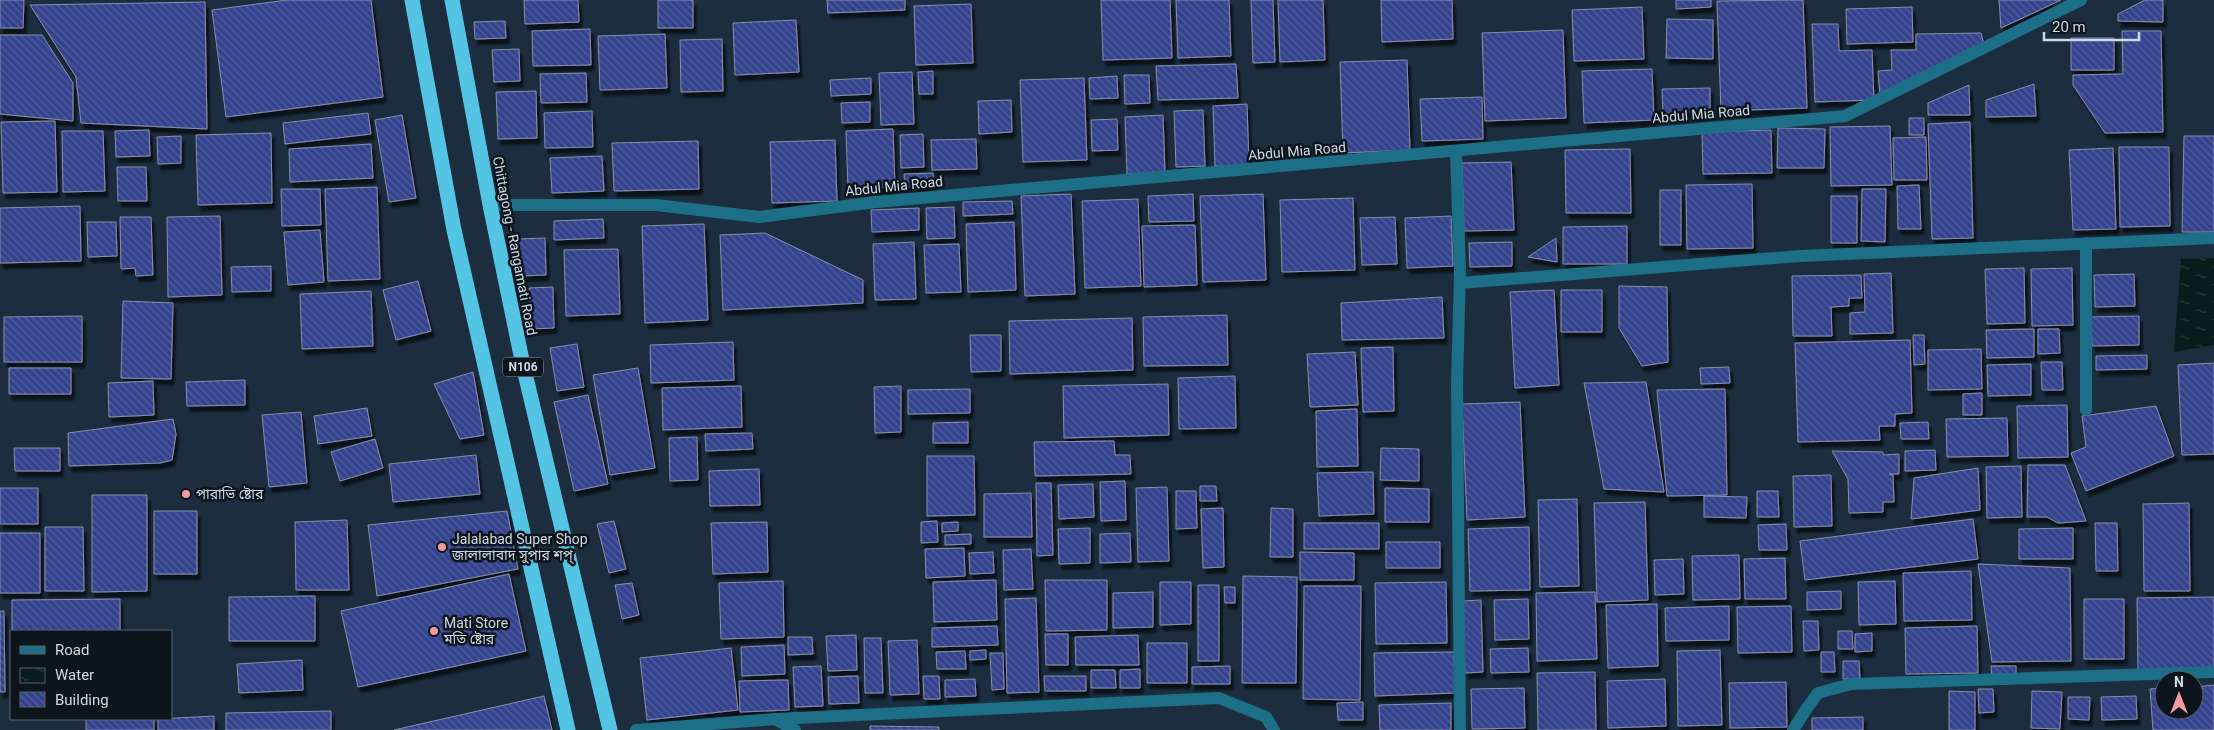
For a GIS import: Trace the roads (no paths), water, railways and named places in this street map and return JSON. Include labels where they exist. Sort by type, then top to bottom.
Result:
[{"type":"highway","name":"N106","points":[[412,0],[454,230],[568,730]]},
{"type":"highway","name":"Chittagong - Rangamati Road","points":[[452,0],[490,205],[523,365],[610,730]]},
{"type":"street","name":"Abdul Mia Road","points":[[490,205],[656,204],[759,217],[876,202],[1845,116],[2078,1]]},
{"type":"street","points":[[1456,151],[1460,283],[1457,384],[1460,730]]},
{"type":"street","points":[[1460,283],[1800,256],[2214,238]]},
{"type":"street","points":[[2086,244],[2086,410]]},
{"type":"street","points":[[1793,730],[1806,708],[1818,693],[1851,684],[2214,672]]},
{"type":"street","points":[[636,730],[775,719],[1219,698],[1266,717],[1274,730]]},
{"type":"street","points":[[775,719],[795,730]]},
{"type":"water","points":[[2214,258],[2214,345],[2174,352],[2181,259]]},
{"type":"place","name":"পারাভি ষ্টোর","points":[[186,494]]},
{"type":"place","name":"Jalalabad Super Shop জালালাবাদ সুপার শপ্","points":[[442,547]]},
{"type":"place","name":"Mati Store মতি ষ্টোর","points":[[434,631]]}]
